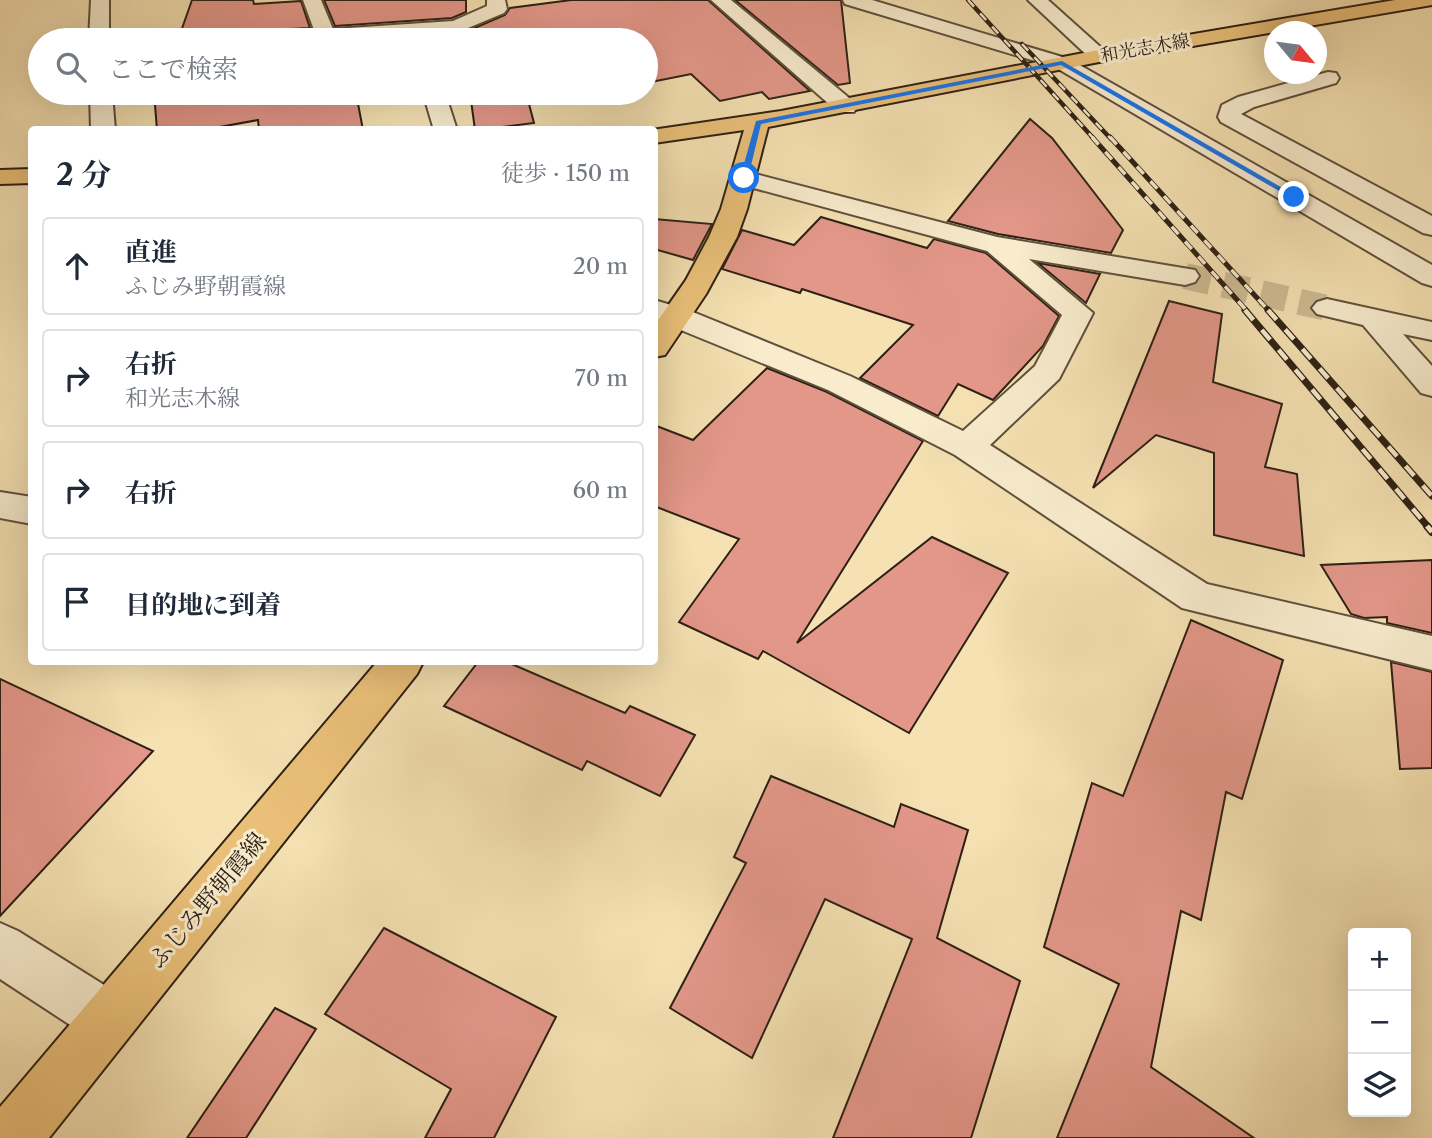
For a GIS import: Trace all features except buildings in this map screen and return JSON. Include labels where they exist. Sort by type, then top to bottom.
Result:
[{"type":"main road","name":"和光志木線","points":[[658,135],[846,107],[1099,55],[1423,0]]},
{"type":"main road","points":[[658,336],[666,312],[724,236],[744,178],[758,122]]},
{"type":"main road","points":[[0,177],[28,176]]},
{"type":"main road","name":"ふじみ野朝霞線","points":[[12,1138],[400,665]]},
{"type":"street","points":[[99,28],[100,0]]},
{"type":"street","points":[[312,0],[323,28]]},
{"type":"street","points":[[451,28],[497,9],[496,0]]},
{"type":"street","points":[[720,0],[846,107]]},
{"type":"street","points":[[852,0],[1062,63],[1432,276]]},
{"type":"street","points":[[921,0],[942,28]]},
{"type":"street","points":[[1037,0],[1099,55]]},
{"type":"street","points":[[1328,78],[1246,102],[1230,110],[1229,117],[1432,227]]},
{"type":"street","points":[[102,105],[103,126]]},
{"type":"street","points":[[438,105],[445,126]]},
{"type":"street","points":[[744,178],[996,245],[1185,276]]},
{"type":"street","points":[[967,447],[1048,372],[1078,313],[996,245]]},
{"type":"street","points":[[1327,308],[1432,331]]},
{"type":"street","points":[[666,312],[839,383],[967,447],[1196,597],[1432,653]]},
{"type":"street","points":[[1373,318],[1432,386]]},
{"type":"street","points":[[0,505],[28,510]]},
{"type":"street","points":[[0,949],[109,1019]]},
{"type":"tunnel","points":[[1185,276],[1327,308]]},
{"type":"railway","points":[[968,0],[1094,139]]},
{"type":"railway","points":[[1022,44],[1111,139]]},
{"type":"railway","points":[[1092,137],[1247,311]]},
{"type":"railway","points":[[1110,137],[1269,311]]},
{"type":"railway","points":[[1245,310],[1429,528]]},
{"type":"railway","points":[[1268,310],[1432,496]]},
{"type":"railway","points":[[1427,526],[1432,532]]},
{"type":"route","points":[[744,178],[751,141],[758,122],[934,90],[1062,63],[1294,197]]}]
